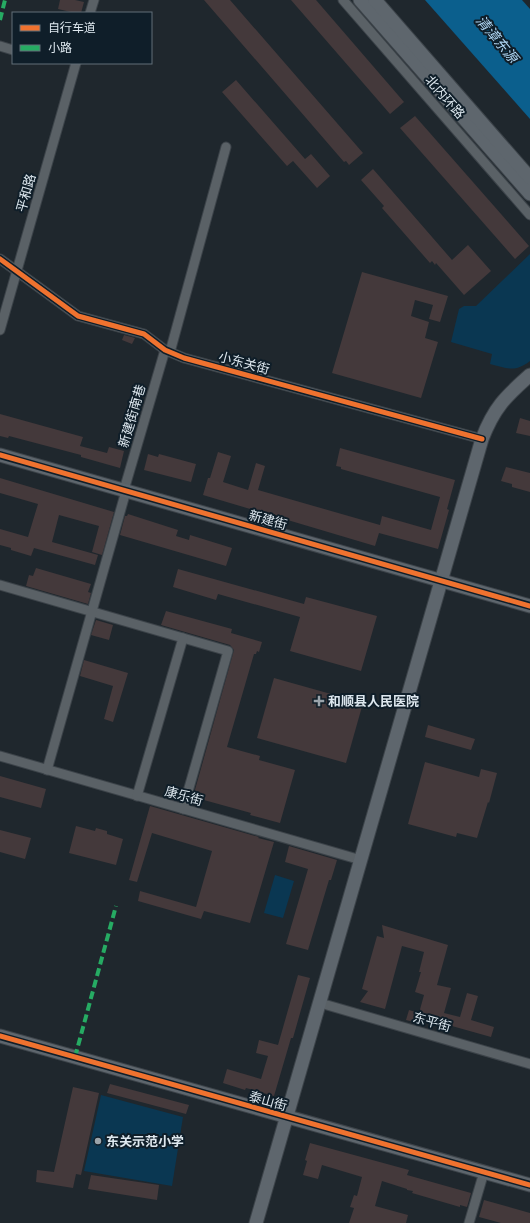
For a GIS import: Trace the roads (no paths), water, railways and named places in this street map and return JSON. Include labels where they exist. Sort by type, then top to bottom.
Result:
[{"type":"main road","name":"北内环路","points":[[360,0],[530,194]]},
{"type":"main road","name":"北内环路","points":[[375,0],[530,178]]},
{"type":"main road","points":[[256,1223],[327,1005],[445,582],[482,439],[496,409],[530,375]]},
{"type":"main road","points":[[264,1223],[290,1118],[361,860],[445,582],[497,426],[510,406],[530,387]]},
{"type":"main road","name":"新建街","points":[[0,455],[530,606]]},
{"type":"main road","name":"泰山街","points":[[0,1036],[530,1185]]},
{"type":"street","points":[[90,12],[94,0]]},
{"type":"street","points":[[343,0],[530,215]]},
{"type":"street","points":[[0,46],[12,50]]},
{"type":"street","name":"平和路","points":[[0,330],[76,64]]},
{"type":"street","name":"新建街南巷","points":[[47,770],[125,491],[168,351],[226,147]]},
{"type":"street","name":"小东关街","points":[[0,259],[78,316],[144,334],[168,351],[184,358],[482,439]]},
{"type":"street","points":[[0,585],[228,651],[183,809]]},
{"type":"street","points":[[137,796],[183,638]]},
{"type":"street","name":"康乐街","points":[[0,756],[361,860]]},
{"type":"street","name":"东平街","points":[[327,1005],[530,1064]]},
{"type":"street","points":[[469,1223],[484,1172]]},
{"type":"water","name":"清漳东源","points":[[425,0],[522,0],[530,9],[530,119]]},
{"type":"place","name":"和顺县人民医院","points":[[319,701]]},
{"type":"place","name":"东关示范小学","points":[[98,1141]]}]
